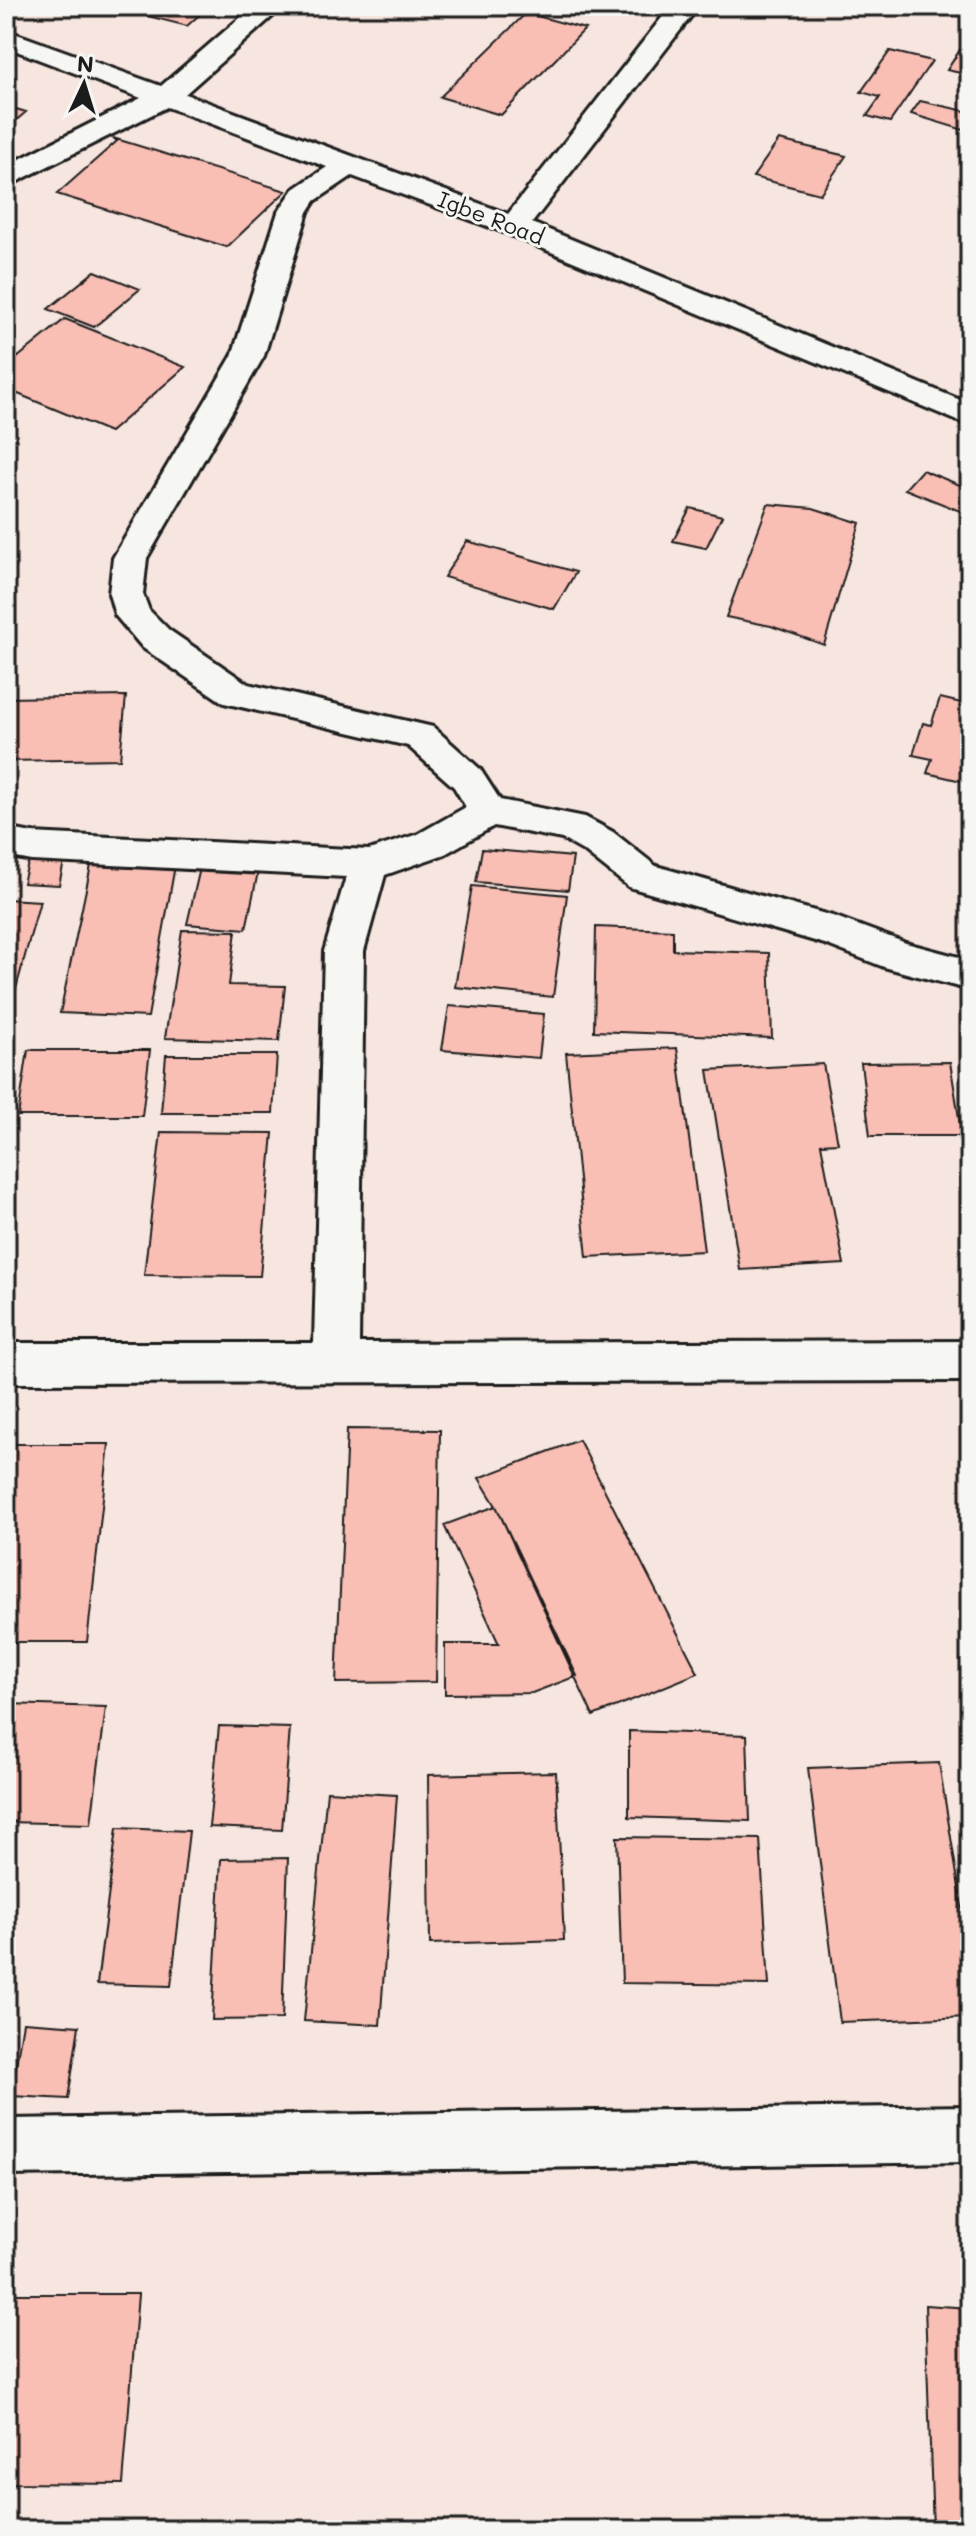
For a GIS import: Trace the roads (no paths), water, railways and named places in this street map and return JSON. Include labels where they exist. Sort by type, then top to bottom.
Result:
[{"type":"street","points":[[6,178],[165,97],[270,6]]},
{"type":"street","points":[[514,226],[685,6]]},
{"type":"street","name":"Igbe Road","points":[[6,38],[514,226],[970,416]]},
{"type":"street","points":[[351,164],[304,195],[293,212],[248,356],[130,558],[126,594],[133,615],[156,639],[237,694],[420,736],[467,778],[488,811]]},
{"type":"street","points":[[6,842],[32,847],[369,864],[397,860],[453,834],[488,811],[572,827],[599,842],[643,877],[836,932],[898,956],[970,975]]},
{"type":"street","points":[[336,1364],[344,951],[369,864]]},
{"type":"street","points":[[6,1363],[970,1361]]},
{"type":"street","points":[[6,2147],[970,2134]]}]
